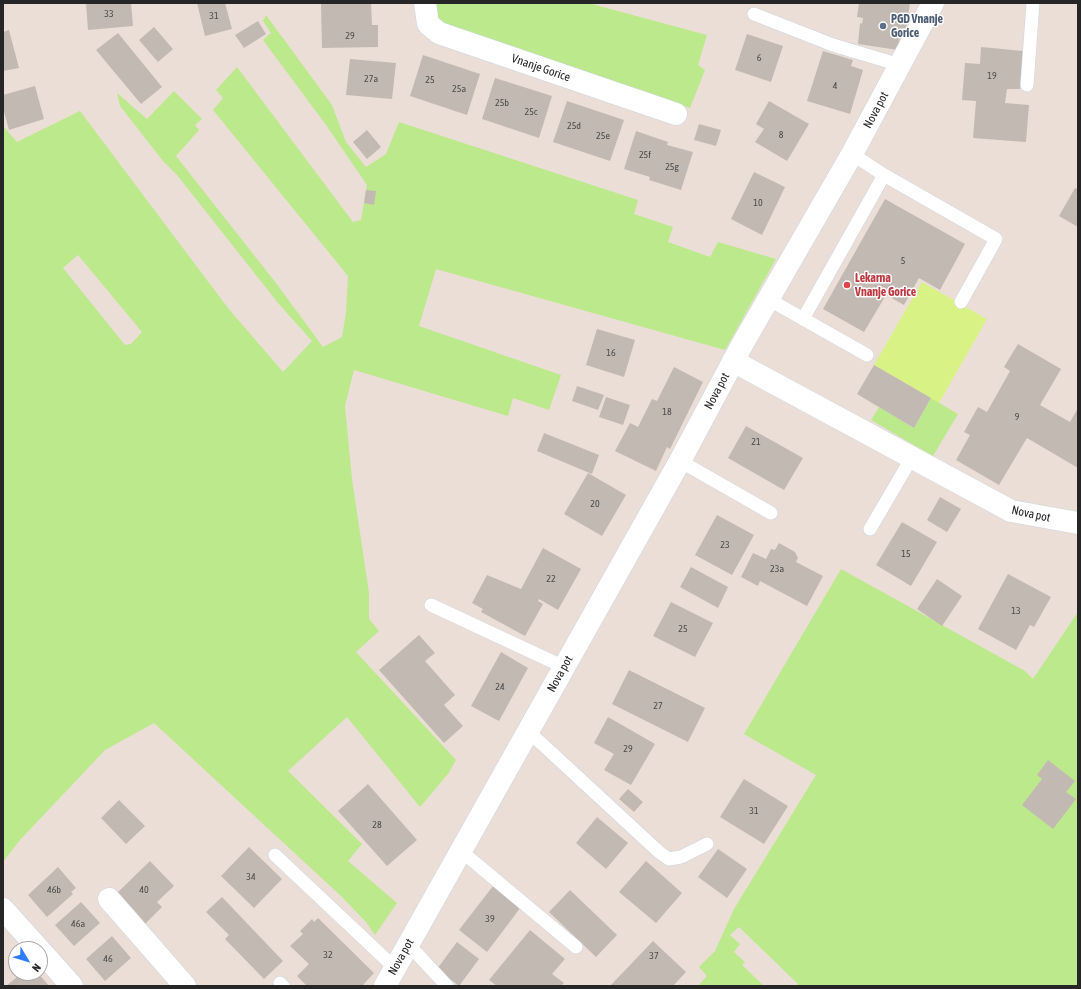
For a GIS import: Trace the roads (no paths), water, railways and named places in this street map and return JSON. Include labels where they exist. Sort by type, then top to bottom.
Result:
[{"type":"street","name":"Vnanje Gorice","points":[[425,3],[428,24],[439,33],[676,114]]},
{"type":"street","name":"Nova pot","points":[[390,977],[680,461],[733,361],[852,154],[933,3]]},
{"type":"street","name":"Nova pot","points":[[733,361],[1011,512],[1078,523]]},
{"type":"street","points":[[109,899],[185,986]]},
{"type":"street","points":[[3,909],[31,941]]},
{"type":"street","points":[[48,960],[72,986]]},
{"type":"lane","points":[[1027,85],[1033,3]]},
{"type":"lane","points":[[754,14],[833,45],[900,65]]},
{"type":"lane","points":[[852,154],[884,175],[996,239],[961,302]]},
{"type":"lane","points":[[803,319],[884,175]]},
{"type":"lane","points":[[768,299],[867,355]]},
{"type":"lane","points":[[870,530],[911,459]]},
{"type":"lane","points":[[680,461],[772,513]]},
{"type":"lane","points":[[431,605],[564,667]]},
{"type":"lane","points":[[528,731],[659,852],[669,858],[681,857],[707,844]]},
{"type":"lane","points":[[461,851],[576,947]]},
{"type":"lane","points":[[275,855],[390,977]]},
{"type":"lane","points":[[408,944],[447,986]]},
{"type":"place","name":"PGD Vnanje Gorice","points":[[883,26]]},
{"type":"place","name":"Lekarna Vnanje Gorice","points":[[847,285]]}]
